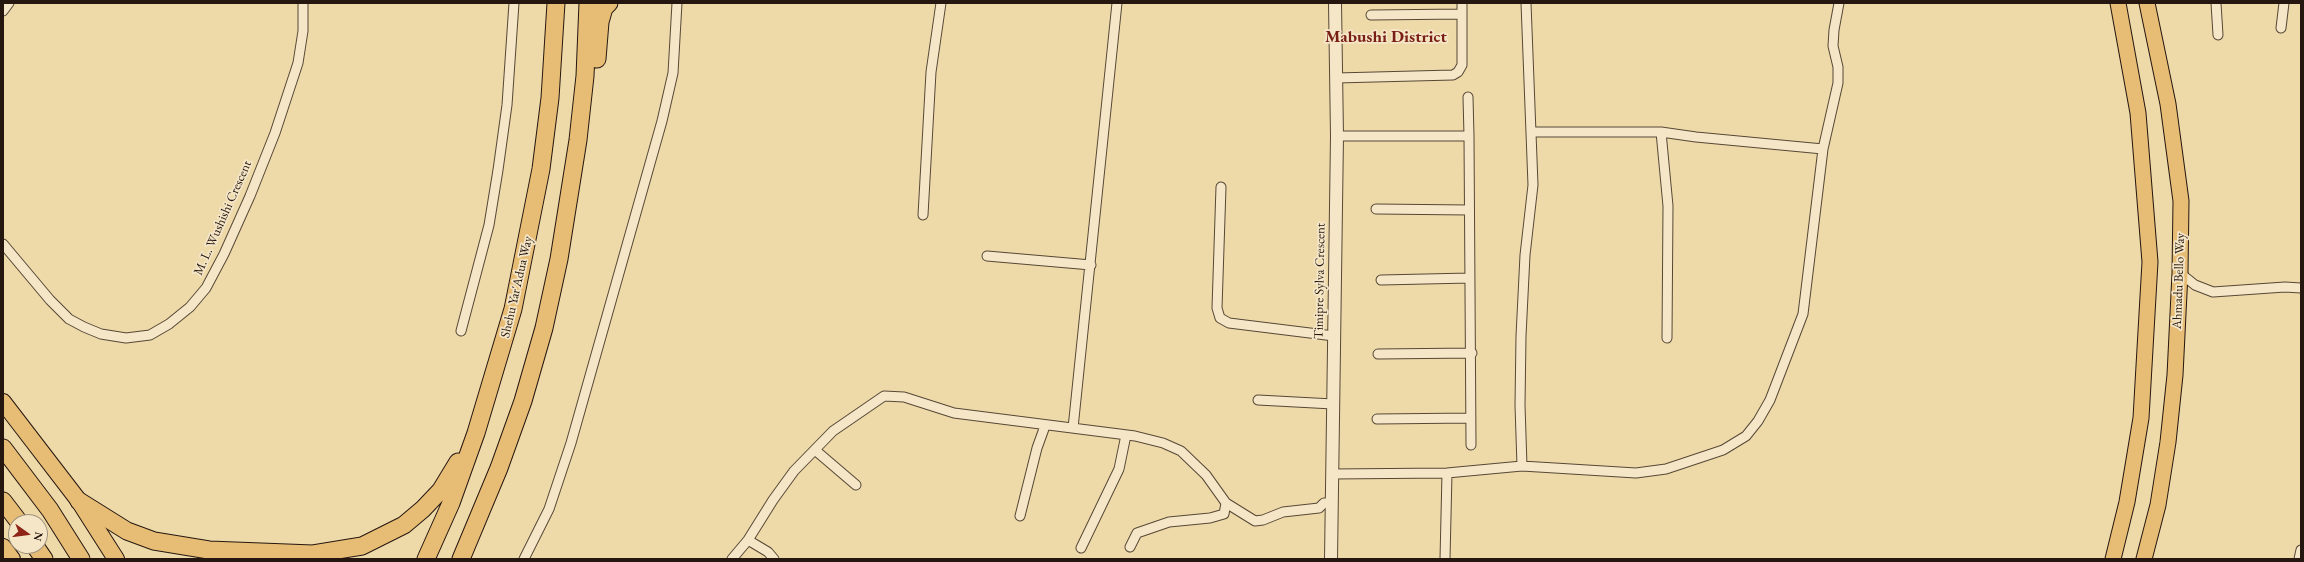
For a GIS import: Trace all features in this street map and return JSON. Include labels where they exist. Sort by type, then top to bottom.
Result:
[{"type":"highway","name":"Shehu Yar'Adua Way","points":[[426,559],[451,503],[476,433],[513,309],[527,247],[541,169],[550,98],[556,3]]},
{"type":"highway","points":[[461,559],[502,461],[523,401],[542,335],[559,259],[578,140],[585,76],[588,3]]},
{"type":"highway","points":[[578,140],[593,96],[600,22],[604,8],[609,3]]},
{"type":"highway","points":[[3,402],[80,501],[116,559]]},
{"type":"highway","points":[[80,501],[127,531],[154,541],[177,546],[209,550],[289,554],[339,551],[362,546],[388,534],[404,525],[423,509],[441,490],[476,433]]},
{"type":"highway","points":[[3,448],[50,510],[81,559]]},
{"type":"highway","points":[[3,501],[13,514]]},
{"type":"highway","points":[[3,547],[12,559]]},
{"type":"main road","points":[[2113,559],[2127,502],[2141,418],[2150,262],[2138,113],[2118,3]]},
{"type":"main road","name":"Ahmadu Bello Way","points":[[2144,559],[2158,505],[2168,442],[2175,375],[2180,273],[2180,193],[2168,104],[2147,3]]},
{"type":"street","points":[[3,11],[9,3]]},
{"type":"street","name":"M. L. Wushishi Crescent","points":[[3,244],[50,300],[69,319],[84,327],[101,334],[126,338],[150,335],[169,324],[190,307],[206,288],[224,254],[250,196],[275,133],[298,63],[303,31],[302,3]]},
{"type":"street","points":[[461,331],[489,225],[498,170],[507,106],[514,3]]},
{"type":"street","points":[[524,559],[549,509],[571,442],[662,121],[673,73],[677,3]]},
{"type":"street","points":[[923,215],[931,72],[941,3]]},
{"type":"street","points":[[1073,428],[1117,3]]},
{"type":"street","name":"Timipre Sylva Crescent","points":[[1331,559],[1337,136],[1335,3]]},
{"type":"street","points":[[1336,78],[1453,75],[1458,72],[1462,65],[1462,3]]},
{"type":"street","points":[[1522,466],[1520,405],[1521,336],[1525,255],[1533,185],[1526,3]]},
{"type":"street","points":[[1332,474],[1447,473],[1522,466],[1636,473],[1666,469],[1723,450],[1746,436],[1758,421],[1770,400],[1803,314],[1823,149],[1838,83],[1834,30],[1839,3]]},
{"type":"street","points":[[2216,3],[2218,35]]},
{"type":"street","points":[[2281,28],[2284,3]]},
{"type":"street","points":[[1371,15],[1462,14]]},
{"type":"street","points":[[1468,97],[1472,353],[1471,445]]},
{"type":"street","points":[[1531,132],[1662,132],[1696,137],[1823,149]]},
{"type":"street","points":[[1662,132],[1668,206],[1667,338]]},
{"type":"street","points":[[1337,136],[1469,136]]},
{"type":"street","points":[[1221,187],[1217,308],[1220,318],[1229,323],[1334,336]]},
{"type":"street","points":[[1376,209],[1469,210]]},
{"type":"street","points":[[987,256],[1091,265]]},
{"type":"street","points":[[2180,273],[2195,285],[2213,292],[2285,287],[2301,288]]},
{"type":"street","points":[[1381,280],[1470,278]]},
{"type":"street","points":[[1378,354],[1472,353]]},
{"type":"street","points":[[732,559],[748,540],[794,471],[833,431],[884,396],[904,397],[954,413],[1045,426],[1126,435],[1163,443],[1181,451],[1206,475],[1226,503],[1255,521],[1263,520],[1283,512],[1319,508],[1324,503],[1332,503]]},
{"type":"street","points":[[1258,400],[1333,404]]},
{"type":"street","points":[[1377,419],[1471,418]]},
{"type":"street","points":[[1020,516],[1037,448],[1045,426]]},
{"type":"street","points":[[1081,548],[1119,469],[1126,435]]},
{"type":"street","points":[[815,450],[856,485]]},
{"type":"street","points":[[1445,559],[1447,473]]},
{"type":"street","points":[[1130,547],[1137,533],[1169,522],[1210,518],[1224,514],[1226,503]]},
{"type":"street","points":[[748,540],[768,552],[774,559]]},
{"type":"street","points":[[2299,559],[2301,550]]},
{"type":"district","name":"Mabushi District","points":[[1386,37]]}]
